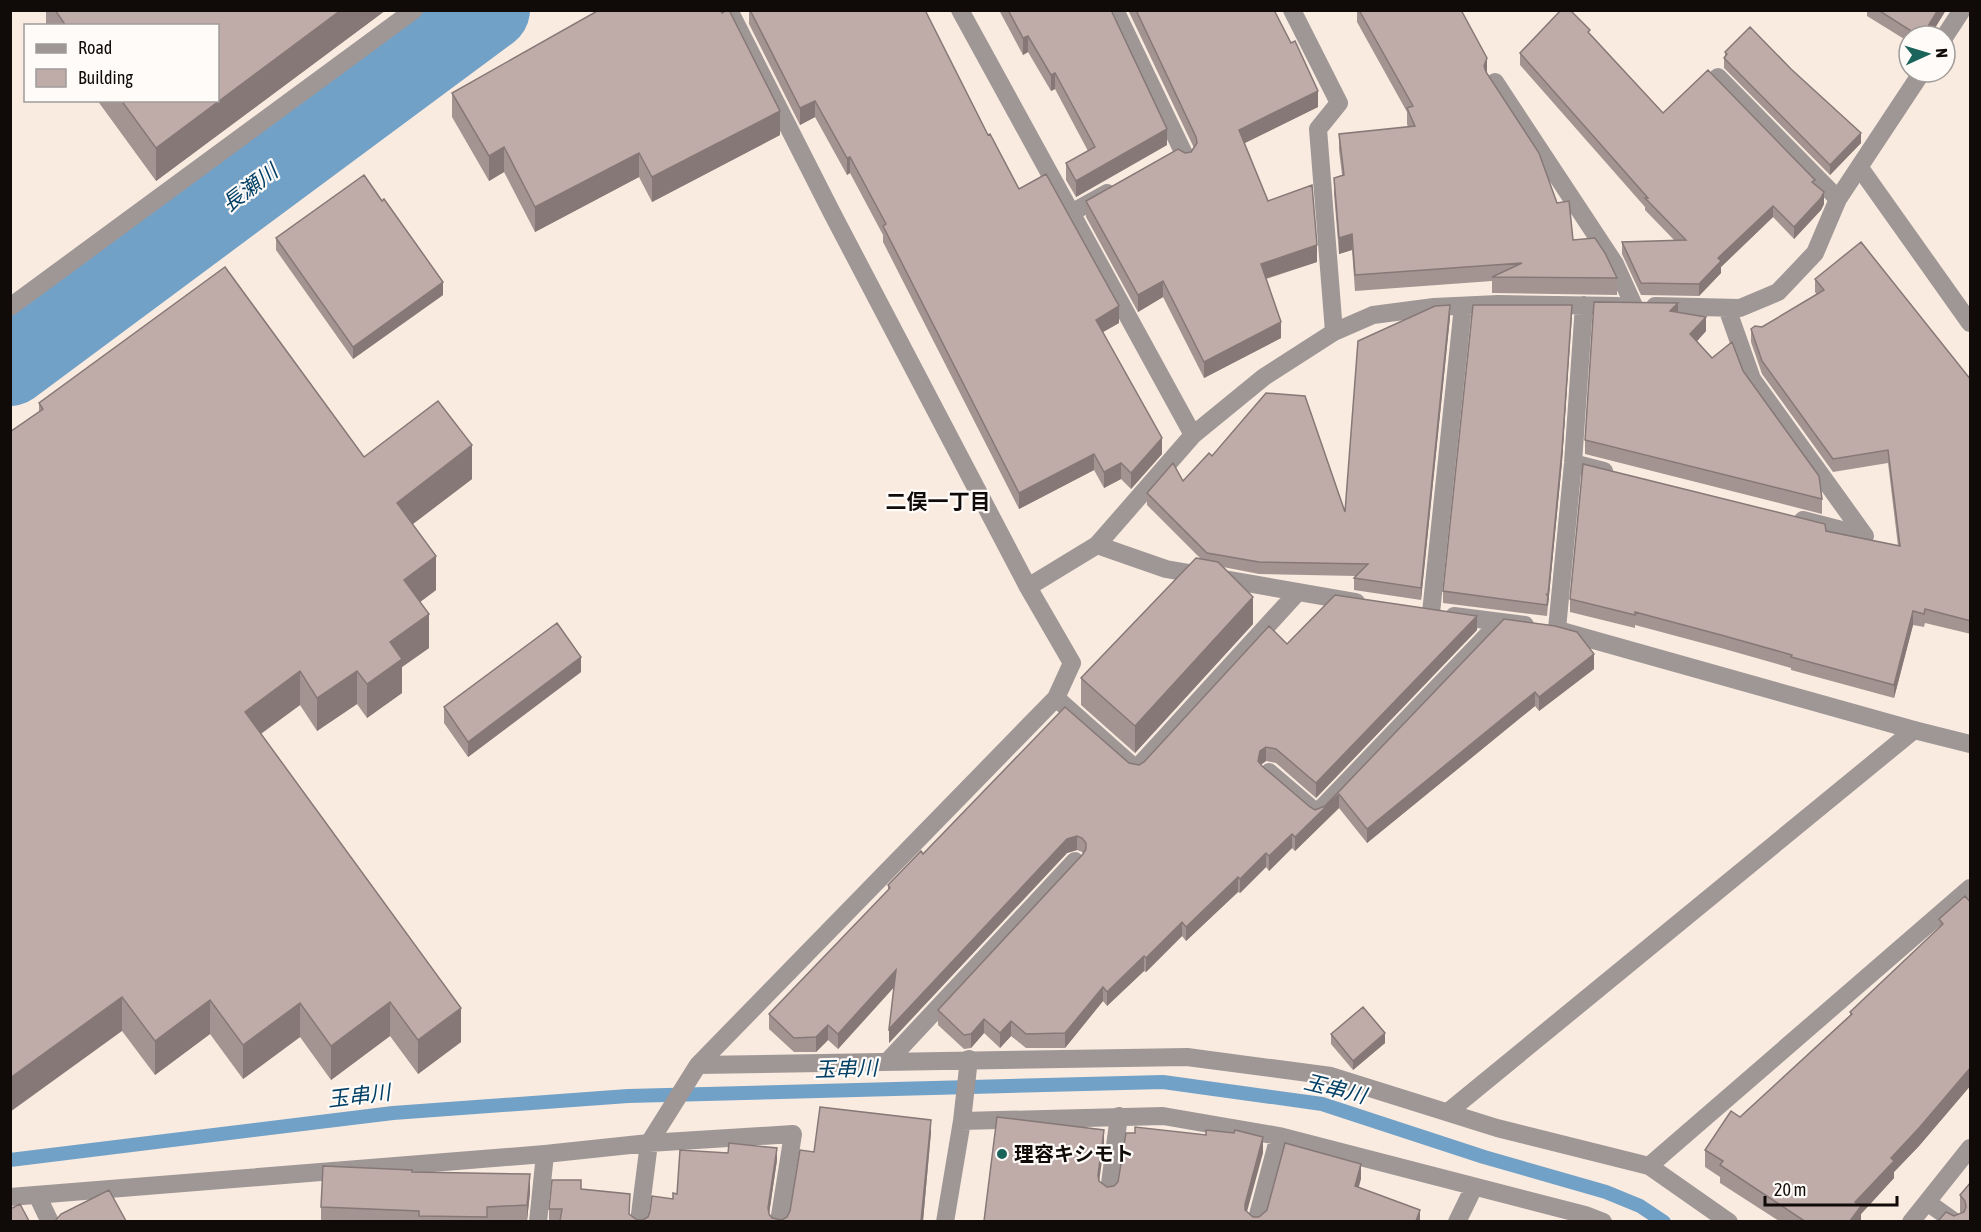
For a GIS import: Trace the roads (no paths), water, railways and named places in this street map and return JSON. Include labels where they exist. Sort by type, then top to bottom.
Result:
[{"type":"street","points":[[10,307],[414,10]]},
{"type":"street","points":[[639,1221],[649,1143],[698,1065],[1056,698],[1072,663],[1028,587],[832,213],[729,10]]},
{"type":"street","points":[[960,10],[1193,435]]},
{"type":"street","points":[[1114,10],[1179,154]]},
{"type":"street","points":[[1292,10],[1339,103],[1318,129],[1334,332]]},
{"type":"street","points":[[1953,24],[1962,10]]},
{"type":"street","points":[[1718,77],[1838,199]]},
{"type":"street","points":[[1495,82],[1615,264],[1634,306]]},
{"type":"street","points":[[1028,587],[1097,545],[1193,435],[1264,377],[1334,332],[1373,315],[1434,307],[1498,304],[1740,308],[1778,292],[1815,253],[1838,199],[1914,84]]},
{"type":"street","points":[[1860,168],[1971,323]]},
{"type":"street","points":[[1071,213],[1121,184]]},
{"type":"street","points":[[1557,629],[1573,463],[1584,305]]},
{"type":"street","points":[[1431,613],[1463,306]]},
{"type":"street","points":[[1727,308],[1752,379],[1865,536],[1787,516]]},
{"type":"street","points":[[1573,463],[1618,474]]},
{"type":"street","points":[[1097,545],[1166,569],[1379,606]]},
{"type":"street","points":[[1056,698],[1136,769],[1298,592]]},
{"type":"street","points":[[1410,610],[1557,629],[1971,744]]},
{"type":"street","points":[[1269,772],[1317,813],[1500,622]]},
{"type":"street","points":[[1448,1112],[1914,730]]},
{"type":"street","points":[[888,1061],[1075,861]]},
{"type":"street","points":[[1649,1166],[1971,888]]},
{"type":"street","points":[[698,1065],[1187,1057],[1331,1076],[1497,1128],[1649,1166],[1729,1221]]},
{"type":"street","points":[[945,1221],[962,1121],[969,1059]]},
{"type":"street","points":[[1109,1191],[1119,1116]]},
{"type":"street","points":[[962,1121],[1163,1116],[1279,1136],[1603,1221]]},
{"type":"street","points":[[10,1197],[545,1154],[649,1143],[793,1134],[779,1221]]},
{"type":"street","points":[[1256,1221],[1279,1136]]},
{"type":"street","points":[[1911,1221],[1971,1148]]},
{"type":"street","points":[[538,1221],[545,1154]]},
{"type":"street","points":[[1457,1221],[1474,1186]]},
{"type":"street","points":[[37,1195],[50,1221]]},
{"type":"street","points":[[1928,1202],[1955,1221]]},
{"type":"waterway","name":"長瀬川","points":[[10,366],[490,10]]},
{"type":"waterway","name":"玉串川","points":[[10,1160],[393,1113],[628,1096],[1163,1082],[1322,1104],[1484,1157],[1606,1192],[1640,1206],[1664,1222]]},
{"type":"place","name":"理容キシモト","points":[[1002,1154]]},
{"type":"district","name":"二俣一丁目","points":[[938,502]]}]
